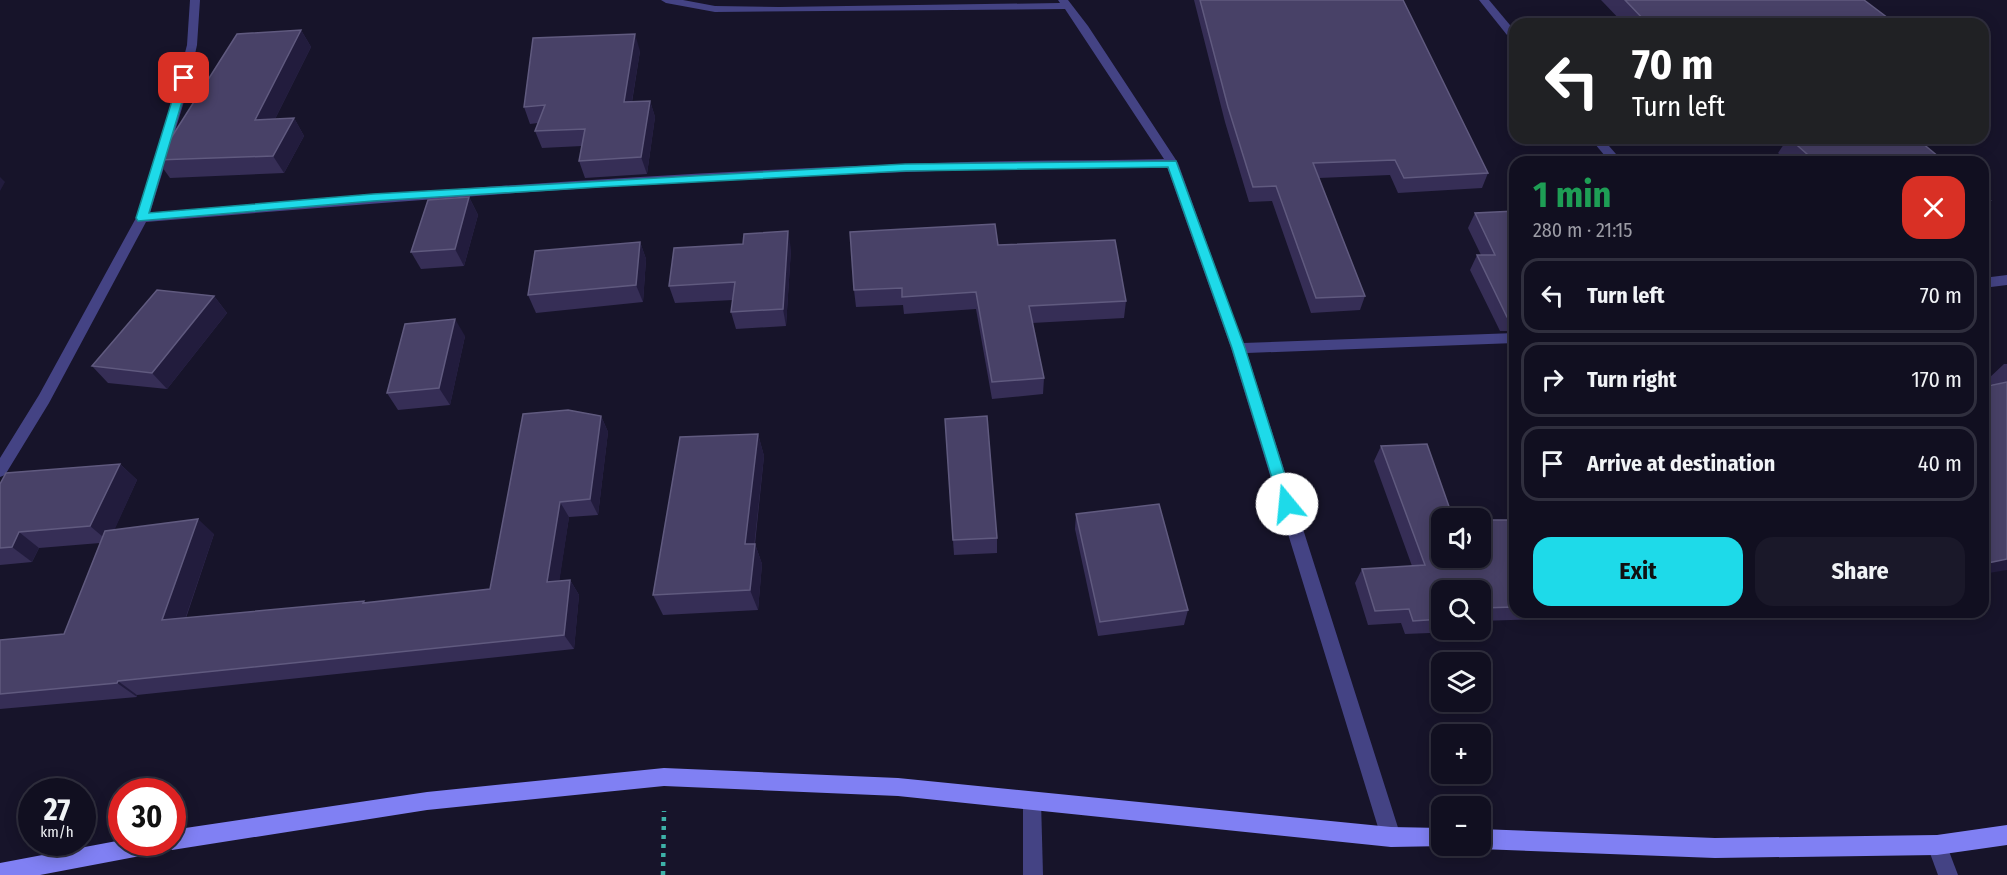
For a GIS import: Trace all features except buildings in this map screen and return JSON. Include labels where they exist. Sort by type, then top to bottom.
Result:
[{"type":"main road","points":[[186,838],[427,801],[664,777],[898,787],[1391,837],[1431,838]]},
{"type":"main road","points":[[1491,839],[1714,848],[1937,845],[2007,835]]},
{"type":"main road","points":[[0,873],[108,852]]},
{"type":"street","points":[[0,471],[44,399],[142,218],[180,95],[192,45],[195,0]]},
{"type":"street","points":[[666,0],[715,9],[779,10],[1066,3],[1172,163],[1238,348],[1391,837]]},
{"type":"street","points":[[1484,0],[1509,31]]},
{"type":"street","points":[[1601,144],[1612,156]]},
{"type":"street","points":[[142,218],[373,198],[600,184],[905,168],[1172,163]]},
{"type":"street","points":[[1989,282],[2007,280]]},
{"type":"street","points":[[1238,348],[1509,338]]},
{"type":"street","points":[[1032,801],[1033,875]]},
{"type":"street","points":[[1937,845],[1948,875]]},
{"type":"path","points":[[663,875],[664,777]]},
{"type":"route","points":[[184,78],[142,218],[373,198],[600,184],[905,168],[1172,163],[1238,348],[1287,504]]}]
